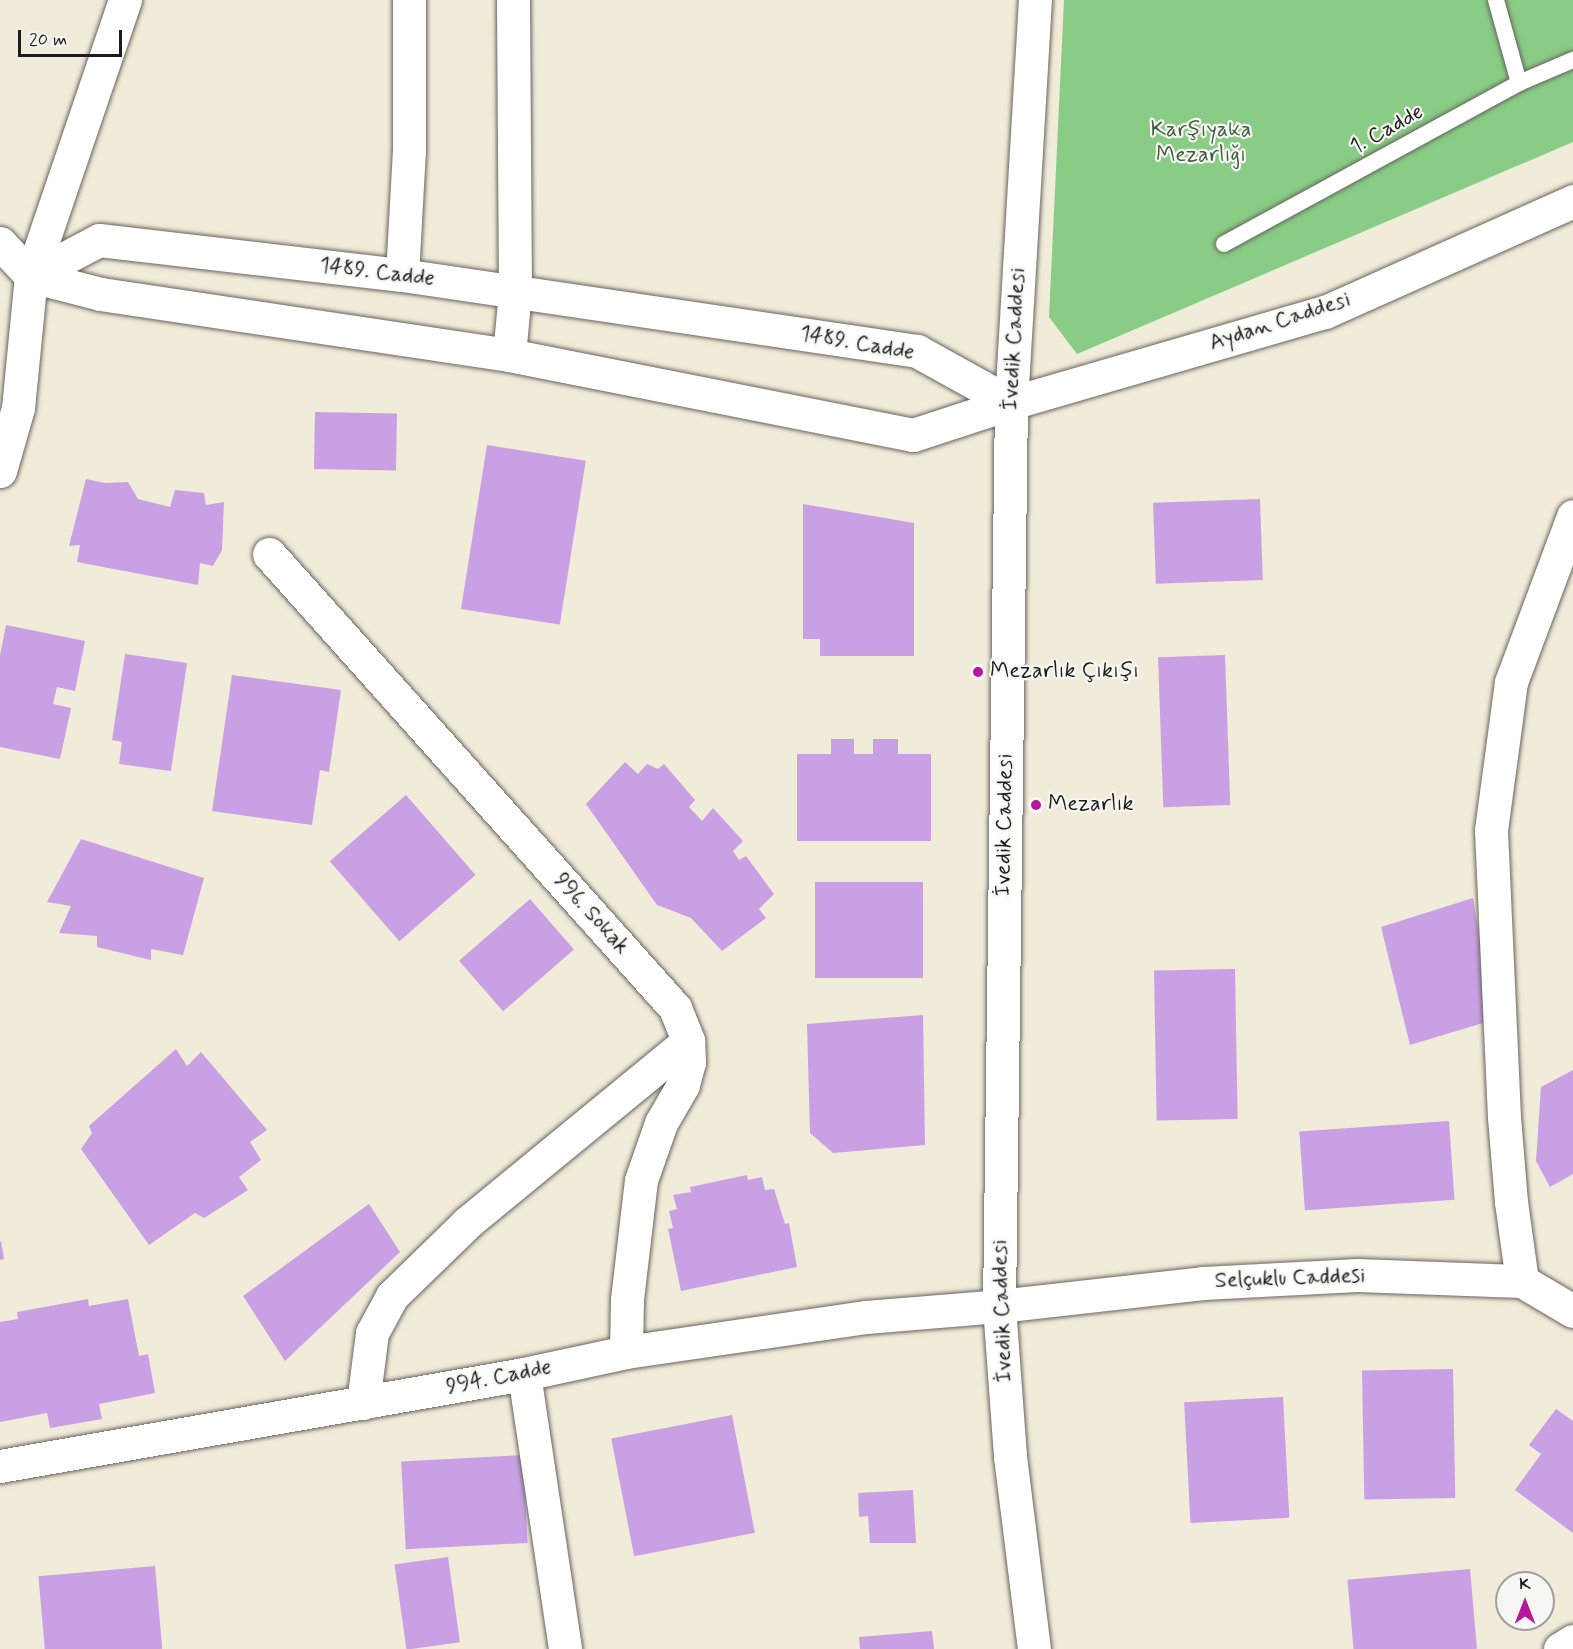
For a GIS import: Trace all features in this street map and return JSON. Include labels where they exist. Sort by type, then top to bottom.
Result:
[{"type":"street","points":[[0,471],[18,408],[31,276],[125,0]]},
{"type":"street","points":[[402,275],[409,151],[409,0]]},
{"type":"street","points":[[509,355],[515,291],[513,0]]},
{"type":"street","name":"İvedik Caddesi","points":[[1034,1649],[1010,1456],[999,1306],[1011,403],[1035,0]]},
{"type":"street","name":"Aydan Caddesi","points":[[1011,403],[1325,312],[1573,201]]},
{"type":"street","name":"1489. Cadde","points":[[31,276],[99,240],[402,275],[917,351],[1011,403]]},
{"type":"street","points":[[0,243],[31,276],[101,294],[509,355],[913,435],[1011,403]]},
{"type":"street","points":[[1522,1281],[1511,1202],[1504,1117],[1491,830],[1511,682],[1573,516]]},
{"type":"street","name":"996. Sokak","points":[[269,554],[675,1008],[688,1041],[689,1062],[683,1085],[661,1123],[641,1180],[627,1300],[626,1352]]},
{"type":"street","points":[[363,1403],[372,1333],[392,1296],[468,1222],[688,1041]]},
{"type":"street","name":"Selçuklu Caddesi","points":[[999,1306],[1203,1283],[1357,1275],[1522,1281],[1573,1311]]},
{"type":"street","name":"994. Cadde","points":[[0,1466],[524,1374],[626,1352],[866,1317],[999,1306]]},
{"type":"street","points":[[524,1374],[565,1649]]},
{"type":"street","points":[[1560,1649],[1573,1641]]},
{"type":"lane","points":[[1496,0],[1520,83]]},
{"type":"lane","name":"1. Cadde","points":[[1224,244],[1520,83],[1573,60]]},
{"type":"green space","name":"Karşıyaka Mezarlığı","points":[[1064,0],[1573,0],[1573,142],[1077,354],[1049,317]]},
{"type":"building","points":[[315,412],[397,413],[396,470],[314,469]]},
{"type":"building","points":[[487,445],[586,461],[560,625],[461,609]]},
{"type":"building","points":[[86,479],[105,483],[128,482],[138,499],[170,507],[175,490],[204,493],[206,505],[224,502],[222,550],[213,566],[200,563],[198,585],[77,562],[80,545],[69,546]]},
{"type":"building","points":[[1260,499],[1263,580],[1156,584],[1153,503]]},
{"type":"building","points":[[803,504],[914,523],[914,656],[820,656],[820,639],[803,639]]},
{"type":"building","points":[[6,625],[85,641],[75,691],[57,687],[53,704],[71,708],[60,759],[0,747],[0,655]]},
{"type":"building","points":[[125,654],[187,663],[171,771],[119,764],[122,742],[112,740]]},
{"type":"building","points":[[1225,655],[1230,805],[1163,807],[1158,657]]},
{"type":"building","points":[[232,675],[341,690],[329,772],[320,770],[312,825],[212,811]]},
{"type":"building","points":[[831,739],[854,739],[854,754],[873,754],[873,739],[898,739],[898,754],[931,754],[931,841],[797,841],[797,754],[831,754]]},
{"type":"building","points":[[625,762],[638,774],[647,764],[658,769],[664,764],[695,800],[689,807],[702,821],[713,808],[743,841],[733,851],[739,860],[746,856],[774,894],[759,909],[766,918],[722,951],[691,918],[657,905],[586,804]]},
{"type":"building","points":[[406,795],[476,875],[399,941],[330,861]]},
{"type":"building","points":[[81,839],[204,878],[183,955],[151,949],[151,960],[97,947],[97,936],[59,933],[71,906],[47,902]]},
{"type":"building","points":[[815,882],[923,882],[923,978],[815,978]]},
{"type":"building","points":[[1473,898],[1493,1020],[1410,1045],[1381,927]]},
{"type":"building","points":[[530,899],[574,950],[503,1011],[459,961]]},
{"type":"building","points":[[1235,969],[1238,1119],[1157,1120],[1154,970]]},
{"type":"building","points":[[923,1015],[925,1145],[833,1153],[810,1133],[807,1024]]},
{"type":"building","points":[[176,1049],[187,1066],[201,1052],[267,1130],[250,1142],[261,1160],[239,1177],[248,1190],[204,1218],[195,1213],[149,1245],[81,1149],[92,1133],[89,1126]]},
{"type":"building","points":[[1573,1070],[1573,1174],[1550,1187],[1536,1161],[1541,1087]]},
{"type":"building","points":[[1449,1121],[1455,1200],[1305,1210],[1299,1131]]},
{"type":"building","points":[[747,1175],[748,1180],[762,1177],[765,1190],[774,1189],[785,1224],[789,1223],[797,1267],[681,1291],[668,1229],[673,1228],[669,1211],[677,1209],[673,1195],[691,1192],[690,1187]]},
{"type":"building","points":[[369,1204],[400,1252],[285,1361],[243,1296]]},
{"type":"building","points":[[0,1242],[4,1259],[0,1260]]},
{"type":"building","points":[[88,1299],[89,1306],[128,1299],[139,1356],[148,1354],[155,1393],[99,1404],[102,1419],[50,1428],[47,1413],[0,1422],[0,1322],[18,1319],[17,1312]]},
{"type":"building","points":[[1453,1369],[1455,1498],[1364,1500],[1362,1371]]},
{"type":"building","points":[[1283,1397],[1289,1518],[1190,1523],[1184,1402]]},
{"type":"building","points":[[1556,1409],[1573,1421],[1573,1533],[1515,1490],[1541,1454],[1529,1445]]},
{"type":"building","points":[[732,1415],[755,1533],[634,1556],[611,1438]]},
{"type":"building","points":[[523,1455],[528,1543],[406,1549],[401,1461]]},
{"type":"building","points":[[913,1490],[916,1543],[870,1543],[868,1516],[859,1517],[858,1493]]},
{"type":"building","points":[[448,1557],[460,1642],[406,1649],[395,1565]]},
{"type":"building","points":[[155,1566],[162,1649],[45,1649],[38,1576]]},
{"type":"building","points":[[1470,1569],[1477,1649],[1354,1649],[1347,1580]]},
{"type":"building","points":[[932,1631],[934,1649],[860,1649],[859,1637]]},
{"type":"place","name":"Mezarlık Çıkışı","points":[[978,672]]},
{"type":"place","name":"Mezarlık","points":[[1036,805]]}]
